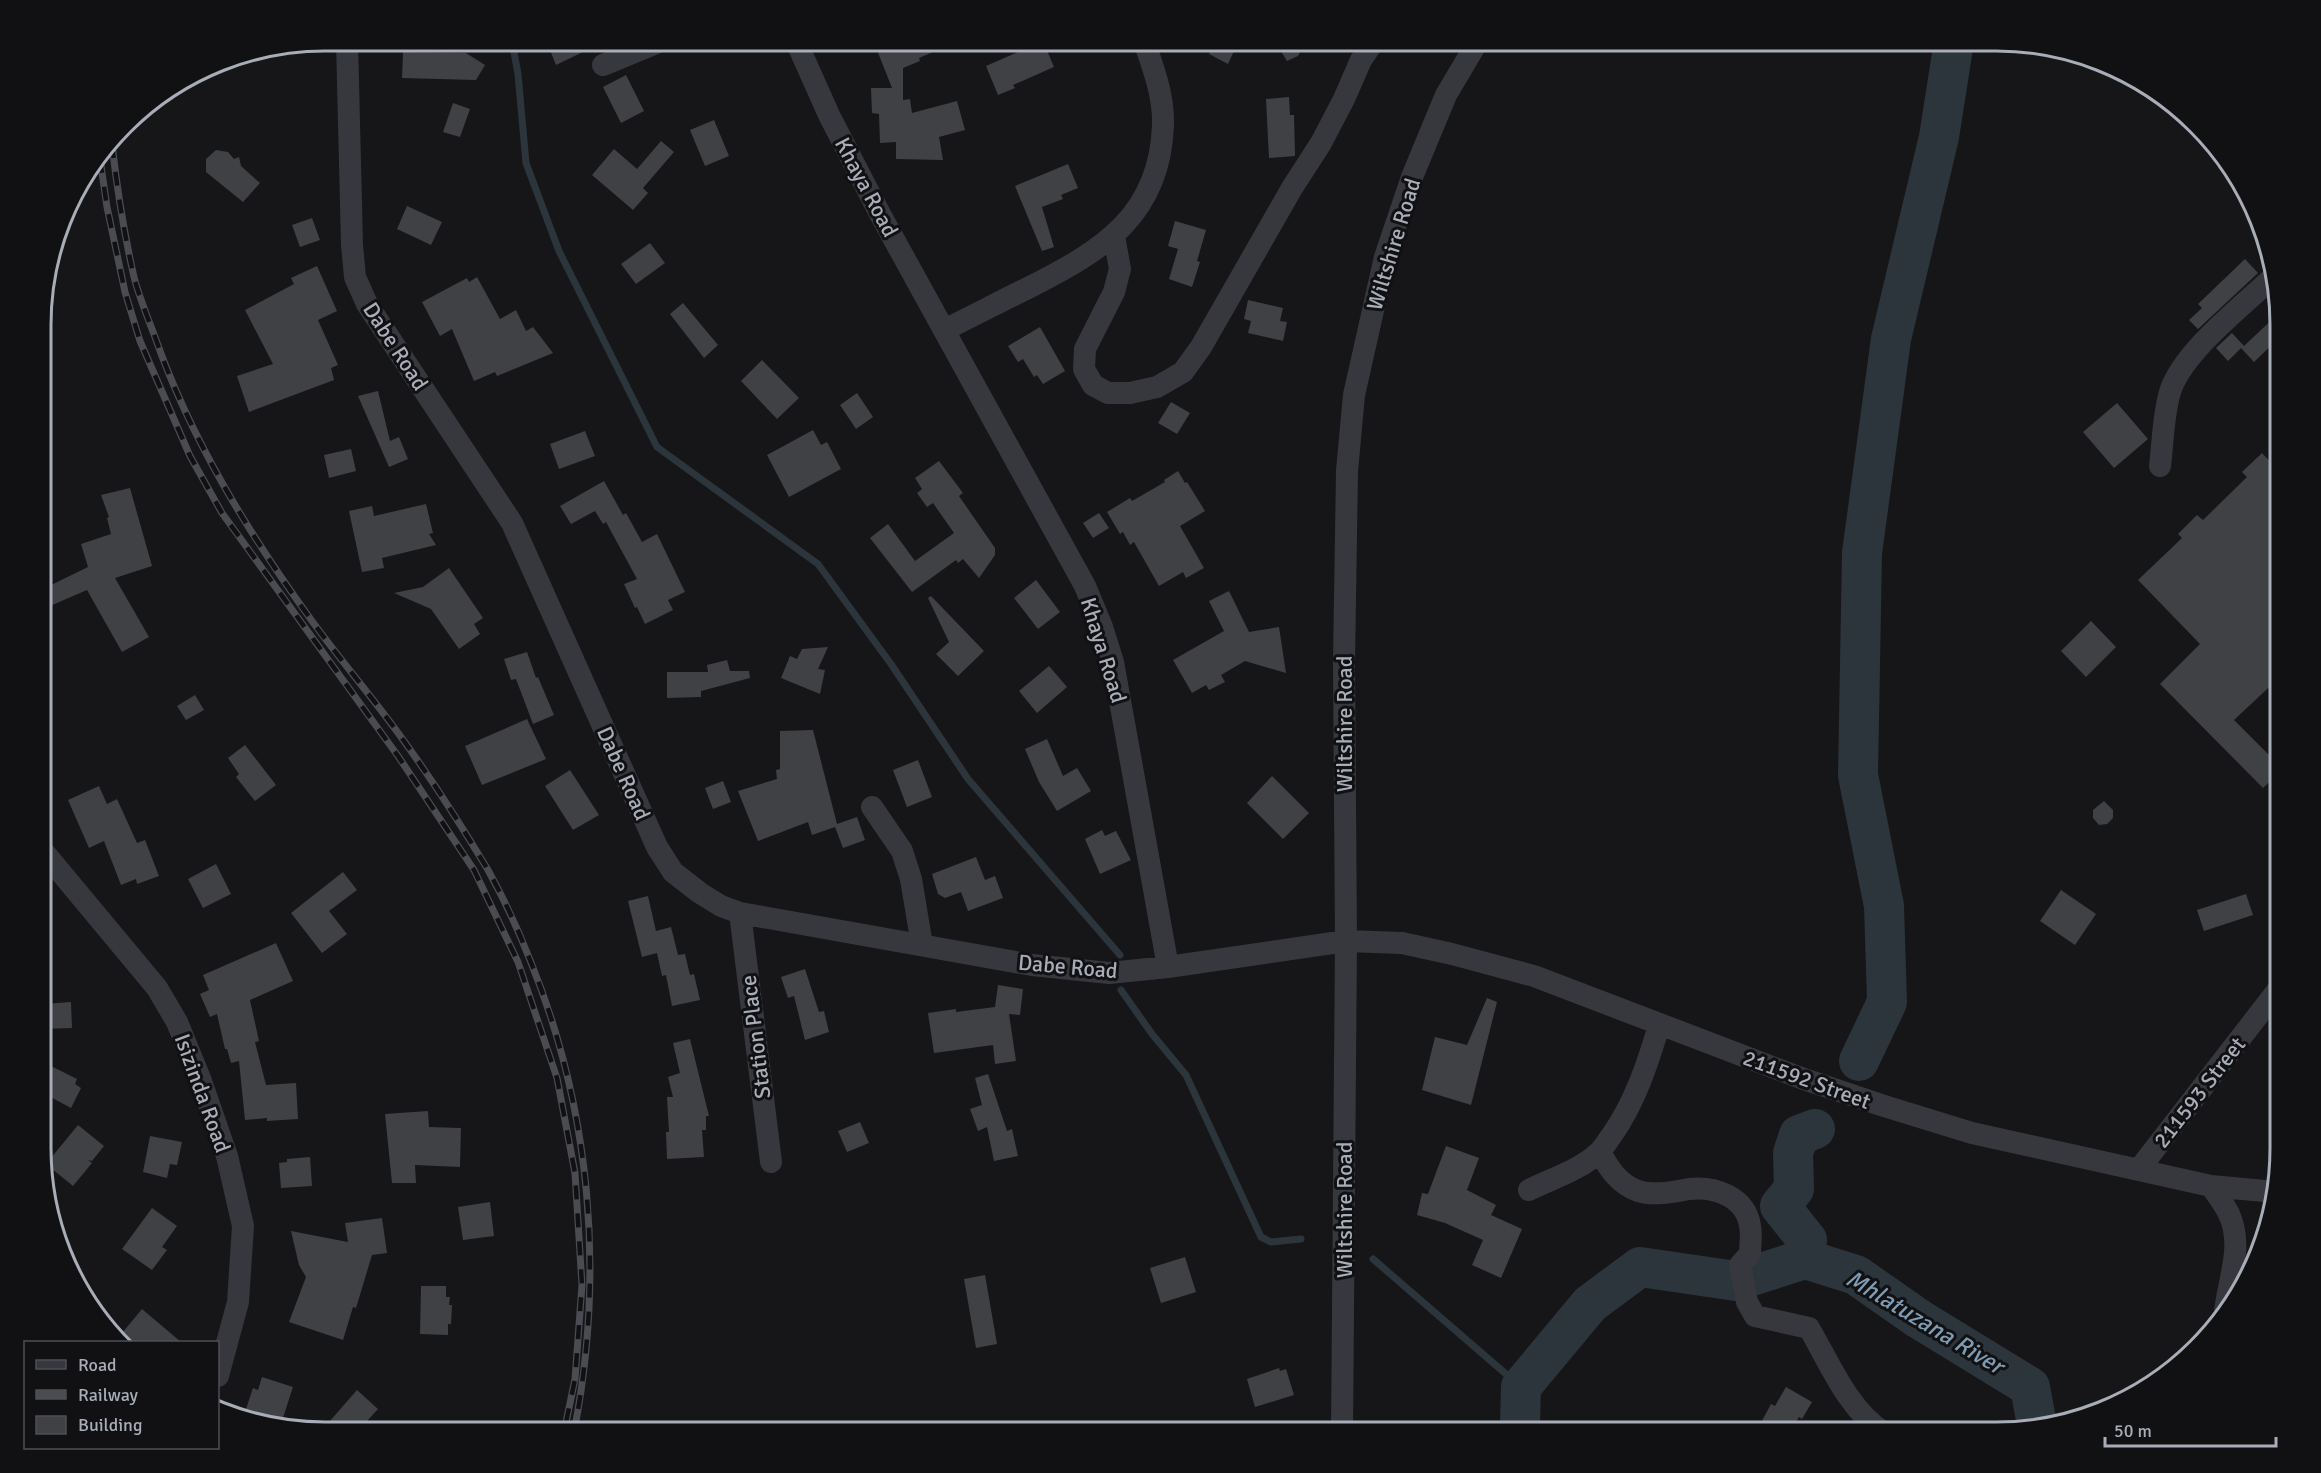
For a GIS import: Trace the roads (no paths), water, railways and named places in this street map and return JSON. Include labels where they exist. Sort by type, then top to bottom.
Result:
[{"type":"street","name":"Dabe Road","points":[[347,51],[352,245],[355,277],[379,325],[512,523],[657,848],[673,872],[721,906],[740,913],[1071,970],[1109,973],[1168,967],[1346,941]]},
{"type":"street","points":[[603,65],[635,51]]},
{"type":"street","name":"Khaya Road","points":[[801,51],[829,115],[1085,586],[1102,627],[1113,662],[1122,705],[1168,967]]},
{"type":"street","points":[[944,330],[1058,272],[1114,236],[1128,221],[1146,196],[1159,161],[1163,123],[1157,79],[1148,51]]},
{"type":"street","points":[[1114,236],[1120,269],[1114,292],[1085,349],[1084,369],[1093,385],[1108,393],[1130,393],[1157,387],[1183,372],[1201,346],[1292,188],[1321,143],[1367,51]]},
{"type":"street","name":"Wiltshire Road","points":[[1342,1422],[1346,941],[1344,662],[1347,471],[1354,395],[1385,257],[1412,177],[1446,95],[1472,51]]},
{"type":"street","points":[[2160,466],[2170,390],[2200,345],[2267,283]]},
{"type":"street","points":[[872,807],[902,852],[911,879],[922,945]]},
{"type":"street","name":"Isizinda Road","points":[[51,861],[157,988],[177,1022],[227,1156],[243,1226],[238,1302],[219,1372]]},
{"type":"street","name":"Station Place","points":[[740,913],[771,1162]]},
{"type":"street","name":"211592 Street","points":[[1346,941],[1402,943],[1534,976],[1801,1078],[1962,1130],[2140,1168],[2211,1186],[2267,1191]]},
{"type":"street","name":"211593 Street","points":[[2140,1168],[2270,1000]]},
{"type":"street","points":[[1529,1190],[1586,1162],[1600,1152],[1627,1110],[1647,1065],[1659,1025]]},
{"type":"street","points":[[1600,1152],[1616,1176],[1638,1191],[1651,1193],[1712,1189],[1734,1199],[1743,1210],[1750,1225],[1750,1254],[1740,1265],[1747,1302],[1755,1316],[1809,1329],[1848,1395],[1868,1422]]},
{"type":"street","points":[[2211,1186],[2229,1215],[2236,1238],[2234,1264],[2227,1295]]},
{"type":"waterway","points":[[514,51],[526,163],[559,251],[657,447],[818,564],[891,664],[968,779],[1120,955]]},
{"type":"waterway","points":[[1859,1061],[1887,1002],[1884,906],[1858,775],[1862,553],[1891,339],[1939,137],[1952,51]]},
{"type":"waterway","points":[[1121,990],[1152,1034],[1186,1075],[1261,1237],[1271,1242],[1301,1239]]},
{"type":"waterway","points":[[1805,1259],[1807,1240],[1780,1206],[1794,1189],[1793,1153],[1799,1135],[1815,1129]]},
{"type":"waterway","points":[[1373,1259],[1521,1387]]},
{"type":"waterway","name":"Mhlatuzana River","points":[[1520,1422],[1521,1387],[1590,1304],[1640,1267],[1736,1281],[1805,1259],[1856,1275],[1919,1319],[2030,1387],[2036,1419]]},
{"type":"railway","points":[[113,152],[121,211],[136,285],[169,375],[204,449],[244,520],[289,588],[399,734],[479,855],[516,926],[551,1017],[567,1075],[579,1133],[590,1252],[589,1312],[584,1372],[576,1422]]},
{"type":"railway","points":[[101,167],[125,292],[140,341],[190,456],[222,513],[398,756],[474,870],[518,962],[557,1078],[575,1173],[582,1285],[575,1379],[566,1422]]}]
